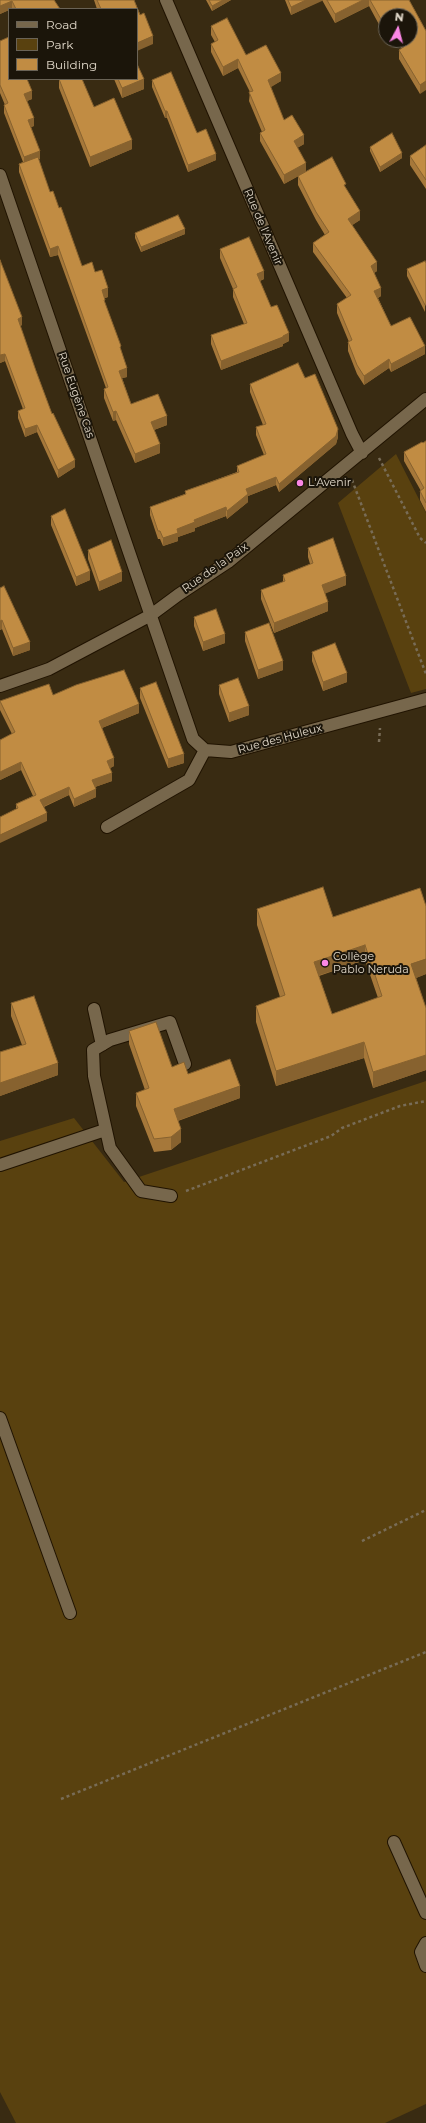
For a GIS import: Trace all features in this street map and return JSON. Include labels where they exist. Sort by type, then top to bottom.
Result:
[{"type":"street","name":"Rue de l'Avenir","points":[[166,0],[352,434],[362,453]]},
{"type":"street","name":"Rue Eugène Cas","points":[[0,174],[151,615]]},
{"type":"street","name":"Rue de la Paix","points":[[0,686],[49,669],[151,615],[178,594],[228,562],[426,399]]},
{"type":"street","points":[[107,827],[189,780],[206,750],[193,739],[151,615]]},
{"type":"street","name":"Rue des Huleux","points":[[206,750],[231,752],[426,699]]},
{"type":"street","points":[[94,1009],[102,1045]]},
{"type":"street","points":[[171,1196],[141,1191],[110,1148],[94,1076],[93,1050],[110,1040],[170,1022],[185,1064]]},
{"type":"street","points":[[0,1164],[105,1130]]},
{"type":"street","points":[[0,1418],[70,1613]]},
{"type":"street","points":[[394,1842],[426,1913]]},
{"type":"street","points":[[426,1943],[421,1952],[426,1966]]},
{"type":"path","points":[[372,445],[420,538],[426,543]]},
{"type":"path","points":[[347,465],[426,674]]},
{"type":"path","points":[[171,1196],[331,1136],[349,1125],[400,1106],[426,1101]]},
{"type":"path","points":[[362,1542],[426,1510]]},
{"type":"path","points":[[61,1799],[426,1652]]},
{"type":"green space","points":[[396,454],[426,513],[426,689],[411,693],[338,503]]},
{"type":"green space","points":[[426,1081],[426,2104],[385,2123],[16,2123],[0,2092],[0,1141],[74,1118],[124,1182]]},
{"type":"building","points":[[0,0],[54,0],[59,8],[16,8],[12,1],[0,6]]},
{"type":"building","points":[[97,0],[134,0],[137,8],[101,8]]},
{"type":"building","points":[[209,0],[223,0],[212,6]]},
{"type":"building","points":[[288,0],[306,0],[291,7]]},
{"type":"building","points":[[327,0],[363,0],[335,14]]},
{"type":"building","points":[[370,0],[409,0],[413,8],[378,8],[378,14]]},
{"type":"building","points":[[138,10],[140,15],[144,13],[153,36],[138,43]]},
{"type":"building","points":[[418,16],[426,31],[426,81],[420,85],[399,50],[402,48],[418,48]]},
{"type":"building","points":[[227,18],[246,55],[266,45],[281,73],[268,80],[284,120],[292,115],[304,135],[294,141],[306,163],[284,175],[260,133],[265,130],[249,92],[253,91],[238,59],[223,67],[211,44],[218,40],[211,26]]},
{"type":"building","points":[[8,37],[8,80],[27,80],[32,91],[24,94],[34,118],[28,120],[40,151],[24,157],[4,105],[8,103],[0,85],[0,41]]},
{"type":"building","points":[[138,66],[144,79],[122,88],[118,80],[138,80]]},
{"type":"building","points":[[171,72],[197,133],[206,129],[216,154],[188,165],[167,111],[165,111],[152,80]]},
{"type":"building","points":[[59,80],[82,80],[94,107],[114,98],[132,140],[90,157]]},
{"type":"building","points":[[392,133],[402,153],[380,167],[370,147]]},
{"type":"building","points":[[426,145],[426,180],[410,156]]},
{"type":"building","points":[[38,157],[50,192],[53,191],[59,208],[61,207],[82,266],[92,262],[95,272],[102,270],[108,288],[102,290],[104,300],[121,346],[120,347],[127,368],[119,371],[131,404],[158,394],[167,416],[151,422],[160,444],[135,454],[116,411],[113,412],[104,389],[108,387],[58,246],[50,249],[19,164]]},
{"type":"building","points":[[332,157],[346,184],[344,185],[360,211],[348,219],[377,262],[371,266],[381,288],[374,291],[391,326],[410,317],[425,346],[391,364],[389,359],[364,376],[357,365],[348,342],[352,340],[337,304],[351,295],[313,243],[329,232],[316,212],[298,176]]},
{"type":"building","points":[[178,215],[185,229],[141,247],[135,233]]},
{"type":"building","points":[[249,237],[264,271],[257,274],[271,307],[277,305],[289,333],[283,337],[221,361],[211,335],[247,323],[233,289],[237,287],[220,249]]},
{"type":"building","points":[[0,260],[22,317],[18,319],[52,414],[53,413],[75,460],[58,470],[37,425],[25,429],[18,411],[25,408],[5,354],[0,355]]},
{"type":"building","points":[[425,261],[426,263],[426,305],[407,269]]},
{"type":"building","points":[[298,363],[305,378],[315,374],[338,429],[336,436],[279,484],[276,477],[246,489],[248,494],[227,511],[226,507],[194,520],[195,522],[177,529],[178,533],[163,538],[160,531],[158,531],[150,507],[186,494],[185,491],[239,472],[237,466],[266,454],[256,427],[266,424],[250,384]]},
{"type":"building","points":[[426,441],[426,503],[420,491],[424,488],[404,452]]},
{"type":"building","points":[[65,509],[90,571],[76,577],[51,516]]},
{"type":"building","points":[[333,538],[346,576],[322,585],[328,602],[274,623],[261,590],[285,581],[283,575],[313,563],[308,548]]},
{"type":"building","points":[[111,540],[122,572],[99,582],[88,550]]},
{"type":"building","points":[[4,586],[30,642],[13,648],[2,620],[0,621],[0,588]]},
{"type":"building","points":[[216,609],[225,634],[203,642],[194,617]]},
{"type":"building","points":[[269,623],[283,661],[258,670],[245,632]]},
{"type":"building","points":[[335,643],[347,673],[323,682],[312,652]]},
{"type":"building","points":[[124,670],[139,704],[99,721],[114,758],[107,761],[112,773],[92,780],[96,789],[74,799],[69,787],[40,800],[47,813],[0,835],[0,817],[18,808],[16,804],[36,795],[21,762],[0,772],[0,740],[15,732],[0,701],[49,684],[53,695],[76,685]]},
{"type":"building","points":[[238,678],[249,706],[229,713],[219,685]]},
{"type":"building","points":[[156,682],[184,754],[168,759],[140,688]]},
{"type":"building","points":[[323,887],[333,917],[420,888],[426,906],[426,959],[411,964],[426,1008],[426,1055],[373,1072],[364,1042],[276,1071],[256,1006],[285,995],[257,909]],"holes":[[[365,945],[382,996],[332,1014],[314,962]]]},
{"type":"building","points":[[34,996],[58,1063],[0,1083],[0,1052],[26,1044],[11,1003]]},
{"type":"building","points":[[156,1022],[172,1067],[184,1062],[188,1074],[230,1059],[240,1086],[174,1109],[181,1129],[171,1137],[154,1139],[136,1093],[149,1088],[129,1031]]},
{"type":"place","name":"L'Avenir","points":[[300,483]]},
{"type":"place","name":"Collège Pablo Neruda","points":[[325,963]]}]
